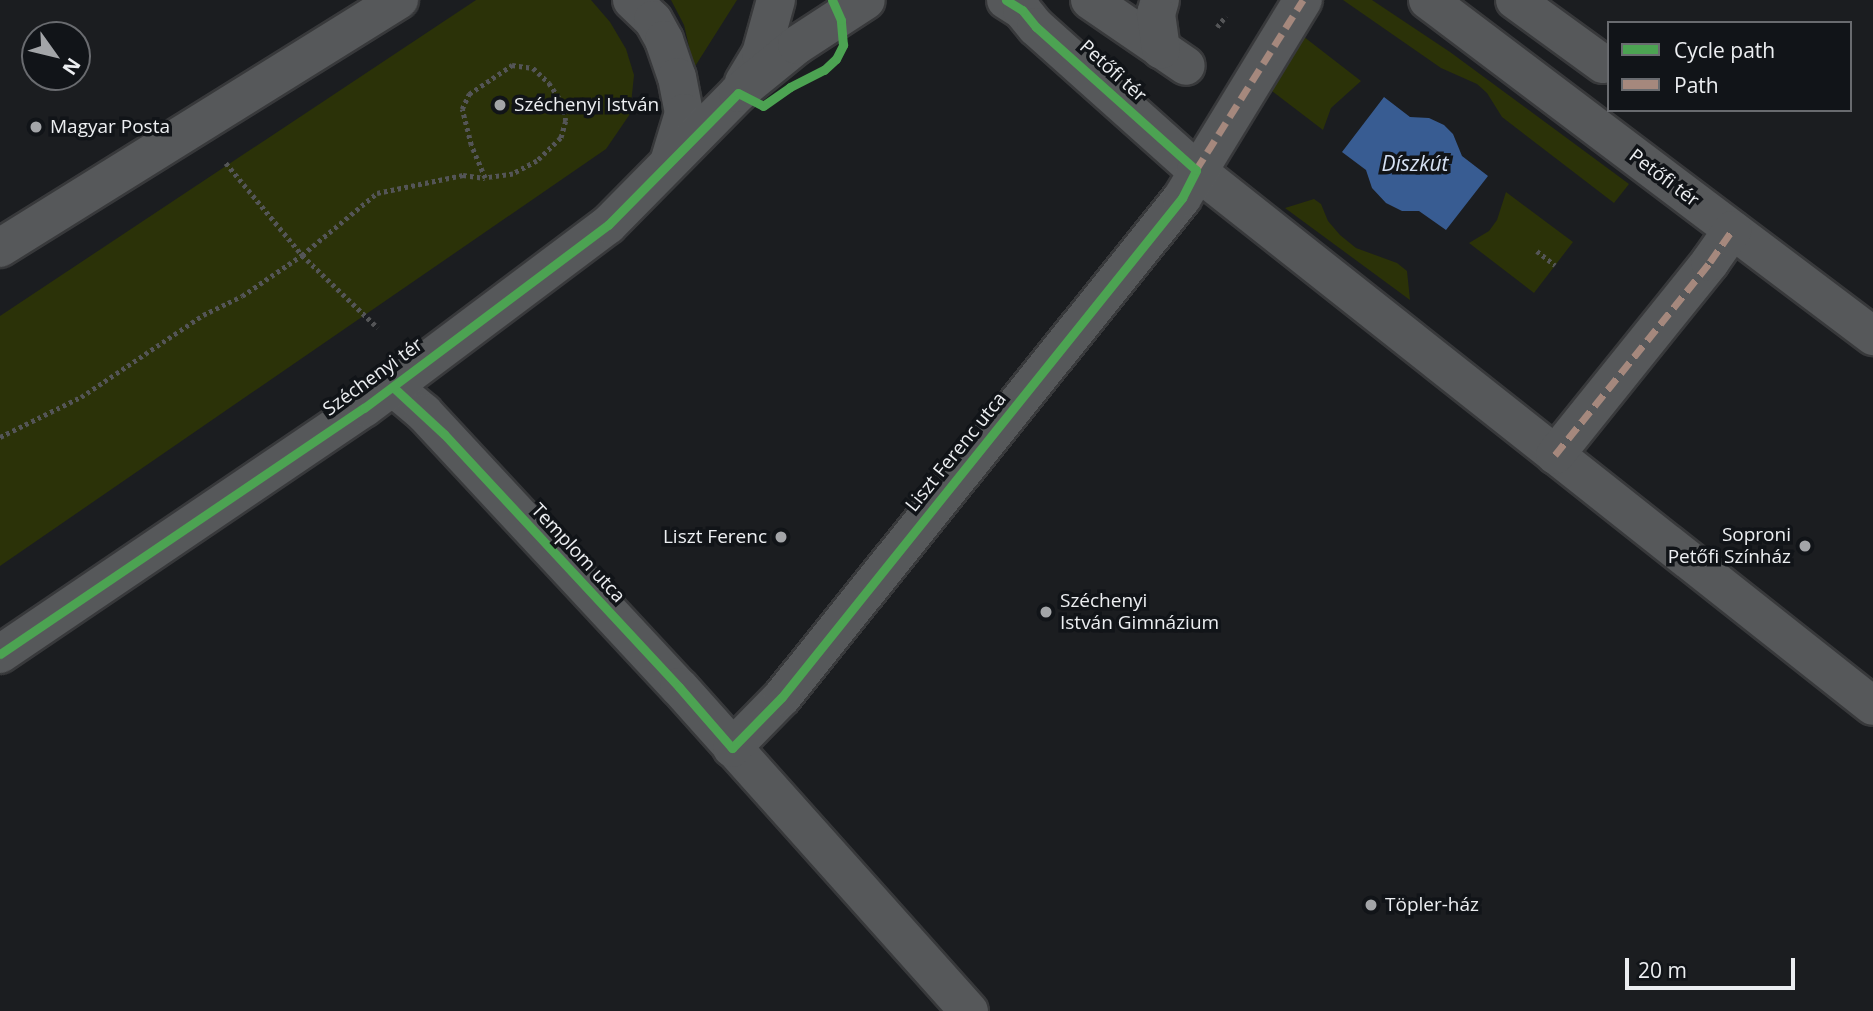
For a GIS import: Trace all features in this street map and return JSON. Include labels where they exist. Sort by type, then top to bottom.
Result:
[{"type":"street","points":[[0,248],[399,0]]},
{"type":"street","points":[[632,0],[653,20],[664,40],[682,101],[684,113],[668,164]]},
{"type":"street","points":[[738,93],[761,54],[776,0]]},
{"type":"street","points":[[738,93],[797,45],[866,0]]},
{"type":"street","name":"Petőfi tér","points":[[1006,0],[1022,10],[1036,27],[1196,170],[1873,706]]},
{"type":"street","points":[[1090,0],[1174,58],[1156,14],[1160,0]]},
{"type":"street","points":[[1196,170],[1303,0]]},
{"type":"street","name":"Petőfi tér","points":[[1428,0],[1873,336]]},
{"type":"street","points":[[1516,0],[1603,64]]},
{"type":"street","name":"Széchenyi tér","points":[[0,654],[393,387],[608,225],[738,93]]},
{"type":"street","name":"Liszt Ferenc utca","points":[[732,748],[782,697],[1182,198],[1196,170]]},
{"type":"street","points":[[1555,455],[1710,262],[1732,230]]},
{"type":"street","name":"Templom utca","points":[[393,387],[444,434],[679,687],[969,1011]]},
{"type":"path","points":[[1214,31],[1226,16]]},
{"type":"path","points":[[0,437],[81,397],[203,315],[242,296],[303,255],[377,193],[463,175],[485,178],[513,174],[537,161],[561,138],[566,121],[563,104],[549,83],[533,68],[512,65],[495,74],[469,94],[462,109],[471,145],[485,178]]},
{"type":"path","points":[[221,157],[303,255],[378,328]]},
{"type":"path","points":[[1536,251],[1555,265]]},
{"type":"green space","points":[[476,0],[591,0],[610,22],[626,49],[634,75],[630,114],[606,149],[0,566],[0,316]]},
{"type":"green space","points":[[671,0],[737,0],[694,68],[684,25]]},
{"type":"green space","points":[[1343,0],[1372,0],[1450,52],[1629,184],[1614,203],[1502,117],[1487,93],[1477,84],[1441,68]]},
{"type":"green space","points":[[1299,33],[1361,81],[1331,108],[1323,130],[1260,82]]},
{"type":"green space","points":[[1506,192],[1573,242],[1534,293],[1469,243],[1489,231],[1497,220]]},
{"type":"green space","points":[[1314,199],[1321,204],[1328,221],[1340,235],[1356,248],[1397,263],[1407,271],[1410,300],[1285,208]]},
{"type":"water","name":"Díszkút","points":[[1384,97],[1410,117],[1429,118],[1444,125],[1453,134],[1462,156],[1488,176],[1446,230],[1419,211],[1402,211],[1386,203],[1372,188],[1366,170],[1342,152]]},
{"type":"marked path","points":[[1196,170],[1303,0]]},
{"type":"marked path","points":[[1555,455],[1710,262],[1732,230]]},
{"type":"cycle path","points":[[0,654],[364,408],[608,225],[738,93],[763,106],[790,87],[824,70],[836,59],[843,45],[841,20],[832,0]]},
{"type":"cycle path","points":[[393,387],[444,434],[679,687],[732,748],[782,697],[1182,198],[1196,170],[1036,27],[1022,10],[1006,0]]},
{"type":"place","name":"Széchenyi István","points":[[500,105]]},
{"type":"place","name":"Magyar Posta","points":[[36,127]]},
{"type":"place","name":"Liszt Ferenc","points":[[781,537]]},
{"type":"place","name":"Soproni Petőfi Színház","points":[[1805,546]]},
{"type":"place","name":"Széchenyi István Gimnázium","points":[[1046,612]]},
{"type":"place","name":"Töpler-ház","points":[[1371,905]]}]
